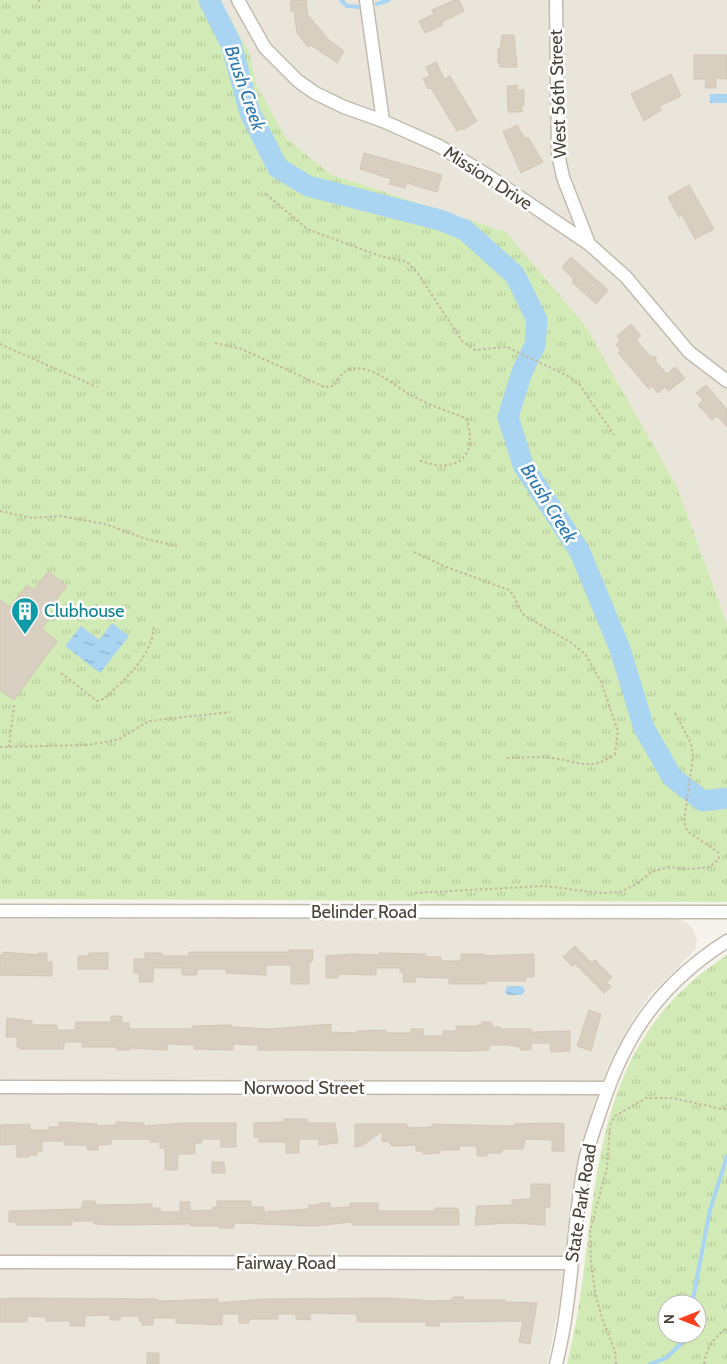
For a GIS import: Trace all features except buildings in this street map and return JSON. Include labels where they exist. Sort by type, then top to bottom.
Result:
[{"type":"street","name":"Mission Drive","points":[[238,0],[265,48],[298,81],[315,93],[344,107],[383,121],[447,151],[589,244],[626,277],[689,352],[727,381]]},
{"type":"street","points":[[366,0],[383,121]]},
{"type":"street","name":"West 56th Street","points":[[556,0],[558,154],[563,177],[589,244]]},
{"type":"street","name":"Belinder Road","points":[[0,911],[727,912]]},
{"type":"street","name":"State Park Road","points":[[556,1364],[572,1263],[585,1161],[608,1088],[629,1040],[661,994],[692,965],[727,941]]},
{"type":"street","name":"Norwood Street","points":[[0,1087],[608,1088]]},
{"type":"street","name":"Fairway Road","points":[[0,1262],[572,1263]]},
{"type":"path","points":[[266,194],[307,229],[380,256],[406,262],[417,272],[462,341],[475,350],[508,347],[560,372],[579,384],[614,435]]},
{"type":"path","points":[[215,343],[242,349],[324,387],[334,386],[344,371],[351,368],[378,374],[408,393],[466,418],[471,432],[469,448],[463,459],[450,466],[435,467],[419,460]]},
{"type":"path","points":[[0,344],[97,387]]},
{"type":"path","points":[[0,511],[32,518],[60,516],[105,524],[146,539],[177,546]]},
{"type":"path","points":[[414,552],[444,566],[509,590],[516,597],[520,611],[524,616],[570,642],[586,655],[601,682],[618,731],[615,754],[608,760],[587,766],[551,758],[506,758]]},
{"type":"path","points":[[61,673],[97,701],[104,699],[145,656],[153,637],[154,625]]},
{"type":"path","points":[[9,747],[14,705]]},
{"type":"path","points":[[0,747],[89,745],[119,739],[132,729],[149,721],[230,712]]},
{"type":"path","points":[[415,893],[544,886],[601,893],[620,892],[636,884],[651,872],[668,867],[690,869],[710,867],[719,859],[718,852],[688,831],[684,821],[693,757],[691,744],[675,713]]},
{"type":"path","points":[[616,1364],[615,1351],[602,1318],[591,1263],[590,1231],[607,1168],[610,1125],[615,1116],[646,1098],[672,1098],[727,1110]]},
{"type":"path","points":[[704,1364],[706,1349],[727,1328]]},
{"type":"shaded area","points":[[220,0],[727,0],[727,624],[677,487],[506,232],[330,174],[286,138],[257,86],[249,52]]},
{"type":"shaded area","points":[[0,919],[678,919],[687,923],[694,930],[697,941],[695,950],[650,995],[633,1019],[610,1062],[597,1094],[575,1175],[561,1295],[547,1364],[0,1364]]},
{"type":"green space","points":[[0,0],[220,0],[249,52],[257,86],[286,138],[330,174],[506,232],[586,327],[677,487],[727,624],[727,902],[0,899]]},
{"type":"green space","points":[[727,955],[727,1364],[567,1364],[579,1307],[594,1194],[604,1140],[619,1088],[643,1039],[678,995]]},
{"type":"water","points":[[710,94],[727,94],[727,103],[710,103]]},
{"type":"water","points":[[112,623],[129,636],[100,673],[65,646],[81,626],[99,640]]},
{"type":"water","points":[[507,986],[522,986],[525,991],[522,995],[508,995],[505,992]]},
{"type":"waterway","name":"Brush Creek","points":[[209,0],[231,44],[250,113],[278,168],[308,186],[440,220],[465,230],[515,275],[537,320],[535,345],[522,372],[508,417],[523,465],[580,552],[620,649],[644,728],[672,777],[703,801],[727,798]]},
{"type":"waterway","points":[[341,0],[347,6],[360,7]]},
{"type":"waterway","points":[[377,4],[389,0]]},
{"type":"waterway","points":[[694,1294],[710,1210],[727,1156]]},
{"type":"waterway","points":[[650,1364],[666,1358],[681,1344]]},
{"type":"place","name":"Clubhouse","points":[[25,635]]}]
